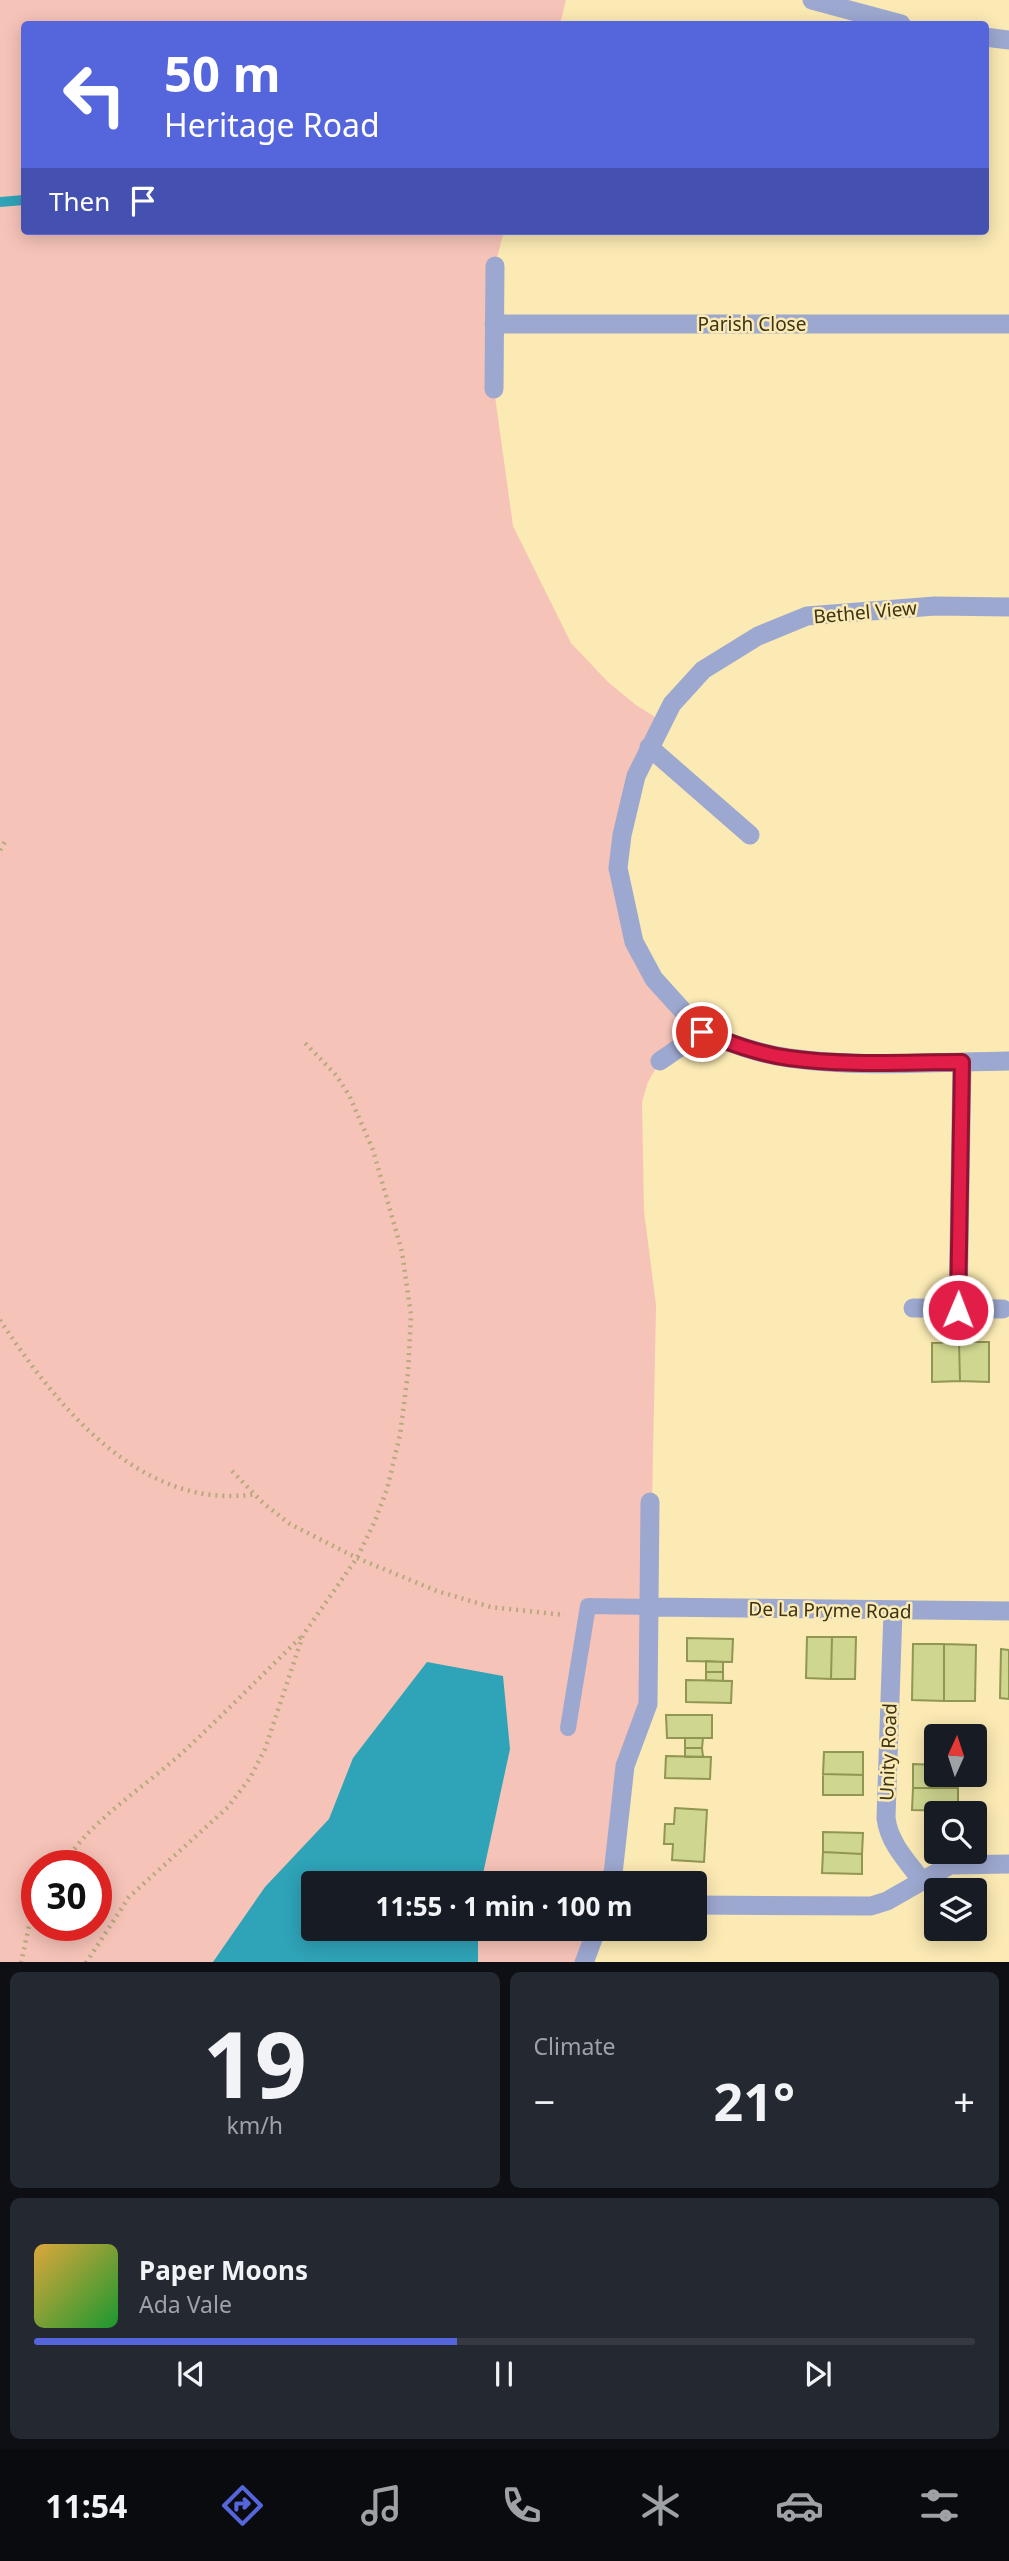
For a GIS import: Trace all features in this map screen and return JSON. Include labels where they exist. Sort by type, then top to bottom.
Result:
[{"type":"street","points":[[812,0],[890,21]]},
{"type":"street","points":[[989,38],[1009,40]]},
{"type":"street","points":[[494,389],[495,266]]},
{"type":"street","name":"Parish Close","points":[[494,324],[1009,324]]},
{"type":"street","name":"Bethel View","points":[[702,1032],[654,979],[634,942],[623,902],[618,868],[622,835],[636,776],[672,704],[703,670],[758,636],[807,616],[935,606],[1009,607]]},
{"type":"street","points":[[649,747],[750,835]]},
{"type":"street","points":[[660,1061],[702,1032],[741,1047],[788,1058],[848,1062],[1009,1061]]},
{"type":"street","points":[[958,1310],[962,1062]]},
{"type":"street","points":[[913,1308],[1003,1309]]},
{"type":"street","points":[[613,1871],[625,1766],[648,1704],[650,1502]]},
{"type":"street","name":"De La Pryme Road","points":[[651,1607],[1009,1611]]},
{"type":"street","name":"Unity Road","points":[[893,1611],[888,1832],[922,1881]]},
{"type":"street","points":[[707,1905],[871,1906],[887,1901],[950,1865],[1009,1864]]},
{"type":"street","points":[[584,1962],[592,1941]]},
{"type":"lane","points":[[568,1728],[588,1606],[651,1607]]},
{"type":"path","points":[[0,850],[6,840]]},
{"type":"path","points":[[75,1850],[97,1823],[135,1788],[180,1754],[303,1635],[357,1558],[387,1489],[400,1435],[408,1373],[411,1315],[402,1252],[373,1150],[349,1095],[336,1075],[305,1043]]},
{"type":"path","points":[[0,1320],[27,1361],[74,1414],[125,1463],[156,1480],[199,1493],[232,1498],[255,1494]]},
{"type":"path","points":[[232,1471],[290,1524],[357,1558],[437,1591],[491,1607],[586,1616]]},
{"type":"path","points":[[86,1962],[130,1897],[229,1807],[250,1778],[265,1749],[303,1635]]},
{"type":"path","points":[[21,1962],[26,1941]]},
{"type":"shaded area","points":[[0,0],[566,0],[561,21],[21,21],[21,235],[503,235],[495,266],[494,389],[513,526],[571,643],[608,682],[636,705],[663,722],[622,835],[634,942],[702,1032],[660,1061],[648,1082],[642,1102],[644,1211],[656,1305],[648,1704],[625,1766],[613,1871],[301,1871],[301,1941],[592,1941],[584,1962],[0,1962]]},
{"type":"water","points":[[427,1662],[503,1676],[510,1749],[484,1871],[301,1871],[301,1941],[478,1941],[478,1962],[213,1962],[265,1887],[329,1819],[353,1758]]},
{"type":"building","points":[[959,1342],[989,1342],[989,1382],[960,1381]]},
{"type":"building","points":[[959,1342],[960,1381],[932,1382],[932,1343]]},
{"type":"building","points":[[807,1637],[832,1637],[831,1679],[806,1678]]},
{"type":"building","points":[[832,1637],[856,1637],[855,1679],[831,1679]]},
{"type":"building","points":[[687,1638],[733,1639],[732,1662],[687,1661]]},
{"type":"building","points":[[913,1644],[944,1644],[944,1701],[912,1700]]},
{"type":"building","points":[[944,1644],[976,1645],[975,1701],[944,1701]]},
{"type":"building","points":[[1001,1649],[1009,1650],[1009,1699],[1000,1698]]},
{"type":"building","points":[[706,1661],[723,1662],[723,1672],[706,1672]]},
{"type":"building","points":[[706,1672],[723,1672],[723,1681],[706,1680]]},
{"type":"building","points":[[686,1680],[732,1681],[731,1703],[686,1702]]},
{"type":"building","points":[[666,1715],[712,1715],[712,1738],[667,1738]]},
{"type":"building","points":[[685,1738],[703,1738],[702,1748],[685,1748]]},
{"type":"building","points":[[685,1748],[702,1748],[703,1757],[685,1757]]},
{"type":"building","points":[[824,1752],[863,1752],[863,1775],[823,1774]]},
{"type":"building","points":[[666,1756],[711,1757],[710,1779],[665,1778]]},
{"type":"building","points":[[913,1764],[924,1764],[924,1787],[958,1787],[958,1788],[913,1788]]},
{"type":"building","points":[[823,1774],[863,1775],[863,1795],[823,1795]]},
{"type":"building","points":[[913,1788],[958,1788],[958,1801],[924,1801],[924,1810],[912,1810]]},
{"type":"building","points":[[675,1808],[707,1810],[704,1862],[672,1860],[673,1844],[664,1844],[665,1824],[674,1824]]},
{"type":"building","points":[[823,1832],[863,1833],[862,1854],[823,1852]]},
{"type":"building","points":[[823,1852],[862,1854],[862,1874],[822,1873]]},
{"type":"waterway","points":[[0,202],[21,200]]},
{"type":"route","points":[[702,1032],[741,1047],[788,1058],[848,1062],[962,1062],[958,1310]]}]
